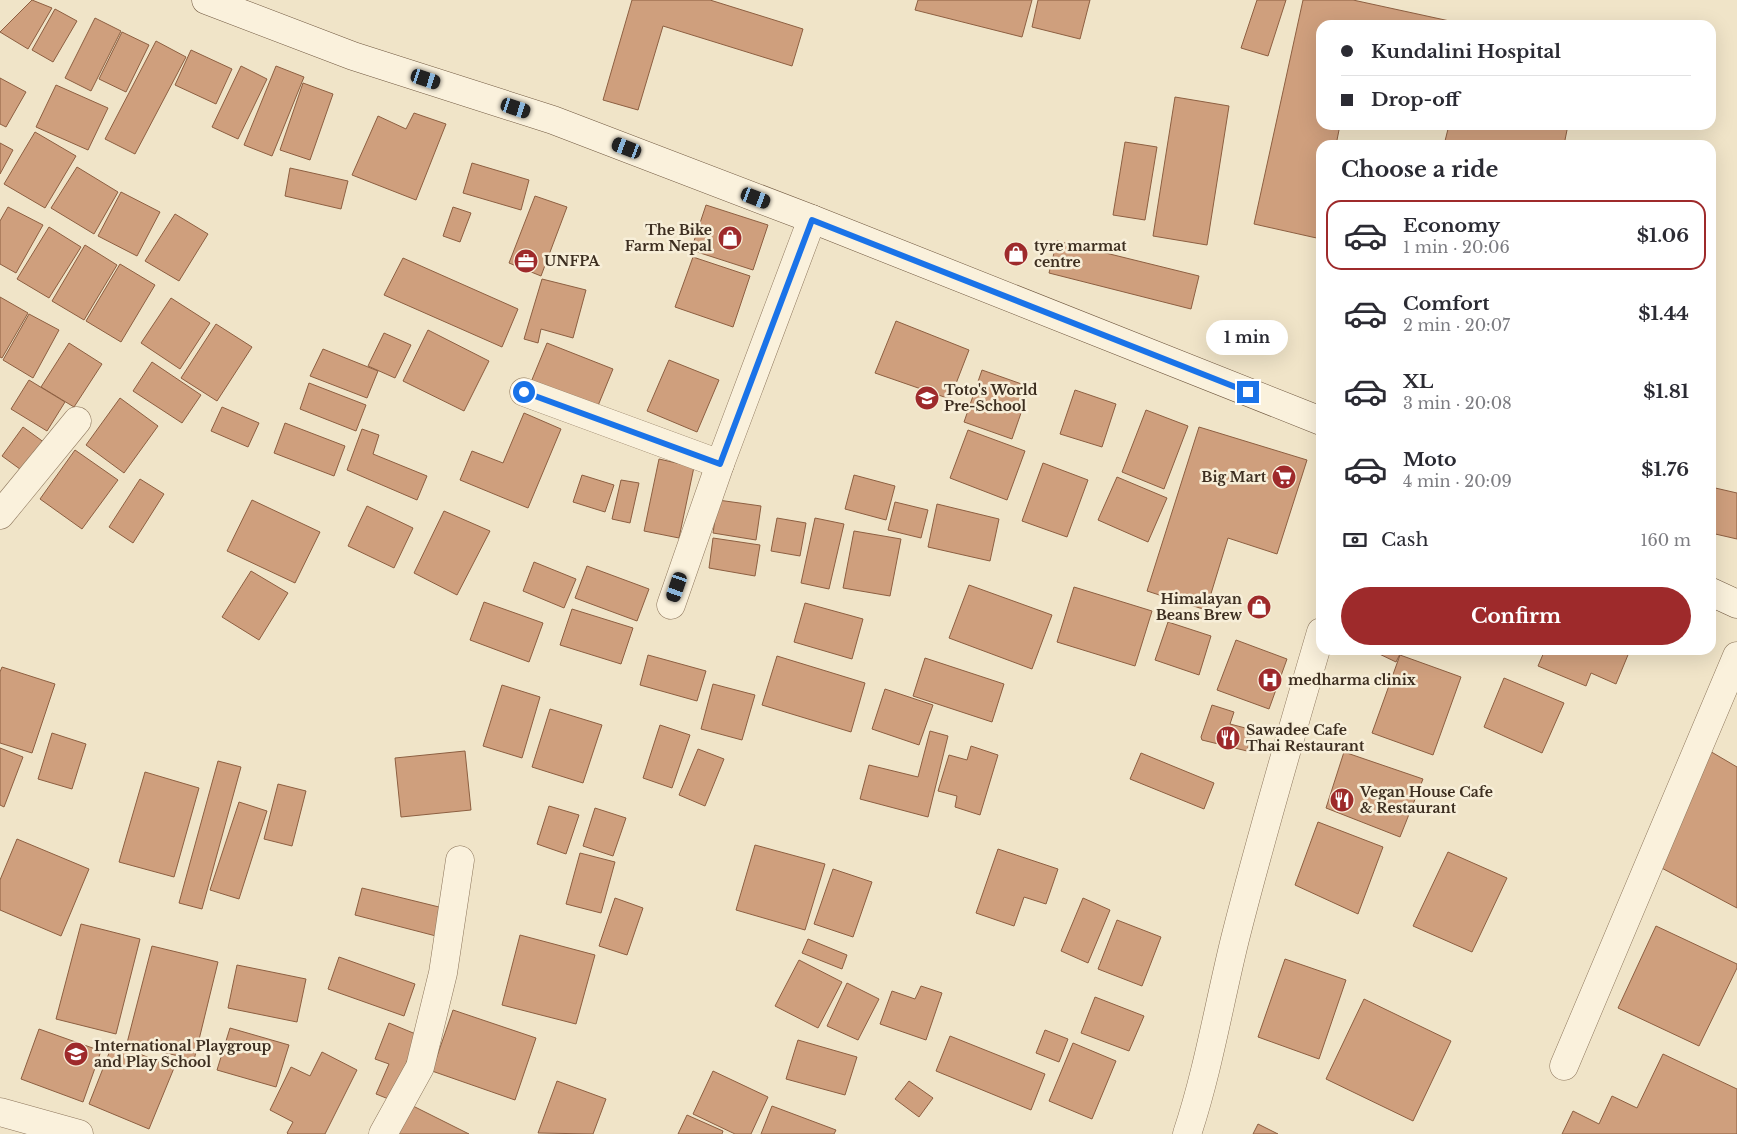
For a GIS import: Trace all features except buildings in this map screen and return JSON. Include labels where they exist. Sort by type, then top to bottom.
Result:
[{"type":"street","points":[[206,0],[353,56],[553,120],[1316,419]]},
{"type":"street","points":[[671,605],[720,464],[812,220]]},
{"type":"street","points":[[524,392],[720,464]]},
{"type":"street","points":[[0,515],[77,421]]},
{"type":"street","points":[[1716,594],[1737,604]]},
{"type":"street","points":[[1186,1134],[1199,1097],[1220,999],[1261,836],[1316,649]]},
{"type":"street","points":[[1564,1066],[1737,656]]},
{"type":"street","points":[[384,1134],[420,1067],[443,973],[460,860]]},
{"type":"street","points":[[0,1112],[80,1134]]},
{"type":"place","name":"The Bike Farm Nepal","points":[[730,238]]},
{"type":"place","name":"tyre marmat centre","points":[[1016,254]]},
{"type":"place","name":"UNFPA","points":[[526,261]]},
{"type":"place","name":"Toto's World Pre-School","points":[[927,398]]},
{"type":"place","name":"Big Mart","points":[[1284,477]]},
{"type":"place","name":"Himalayan Beans Brew","points":[[1259,607]]},
{"type":"place","name":"medharma clinix","points":[[1270,680]]},
{"type":"place","name":"Sawadee Cafe Thai Restaurant","points":[[1228,738]]},
{"type":"place","name":"Vegan House Cafe & Restaurant","points":[[1342,800]]},
{"type":"place","name":"International Playgroup and Play School","points":[[76,1054]]},
{"type":"route","points":[[524,392],[720,464],[812,220],[1248,392]]}]
